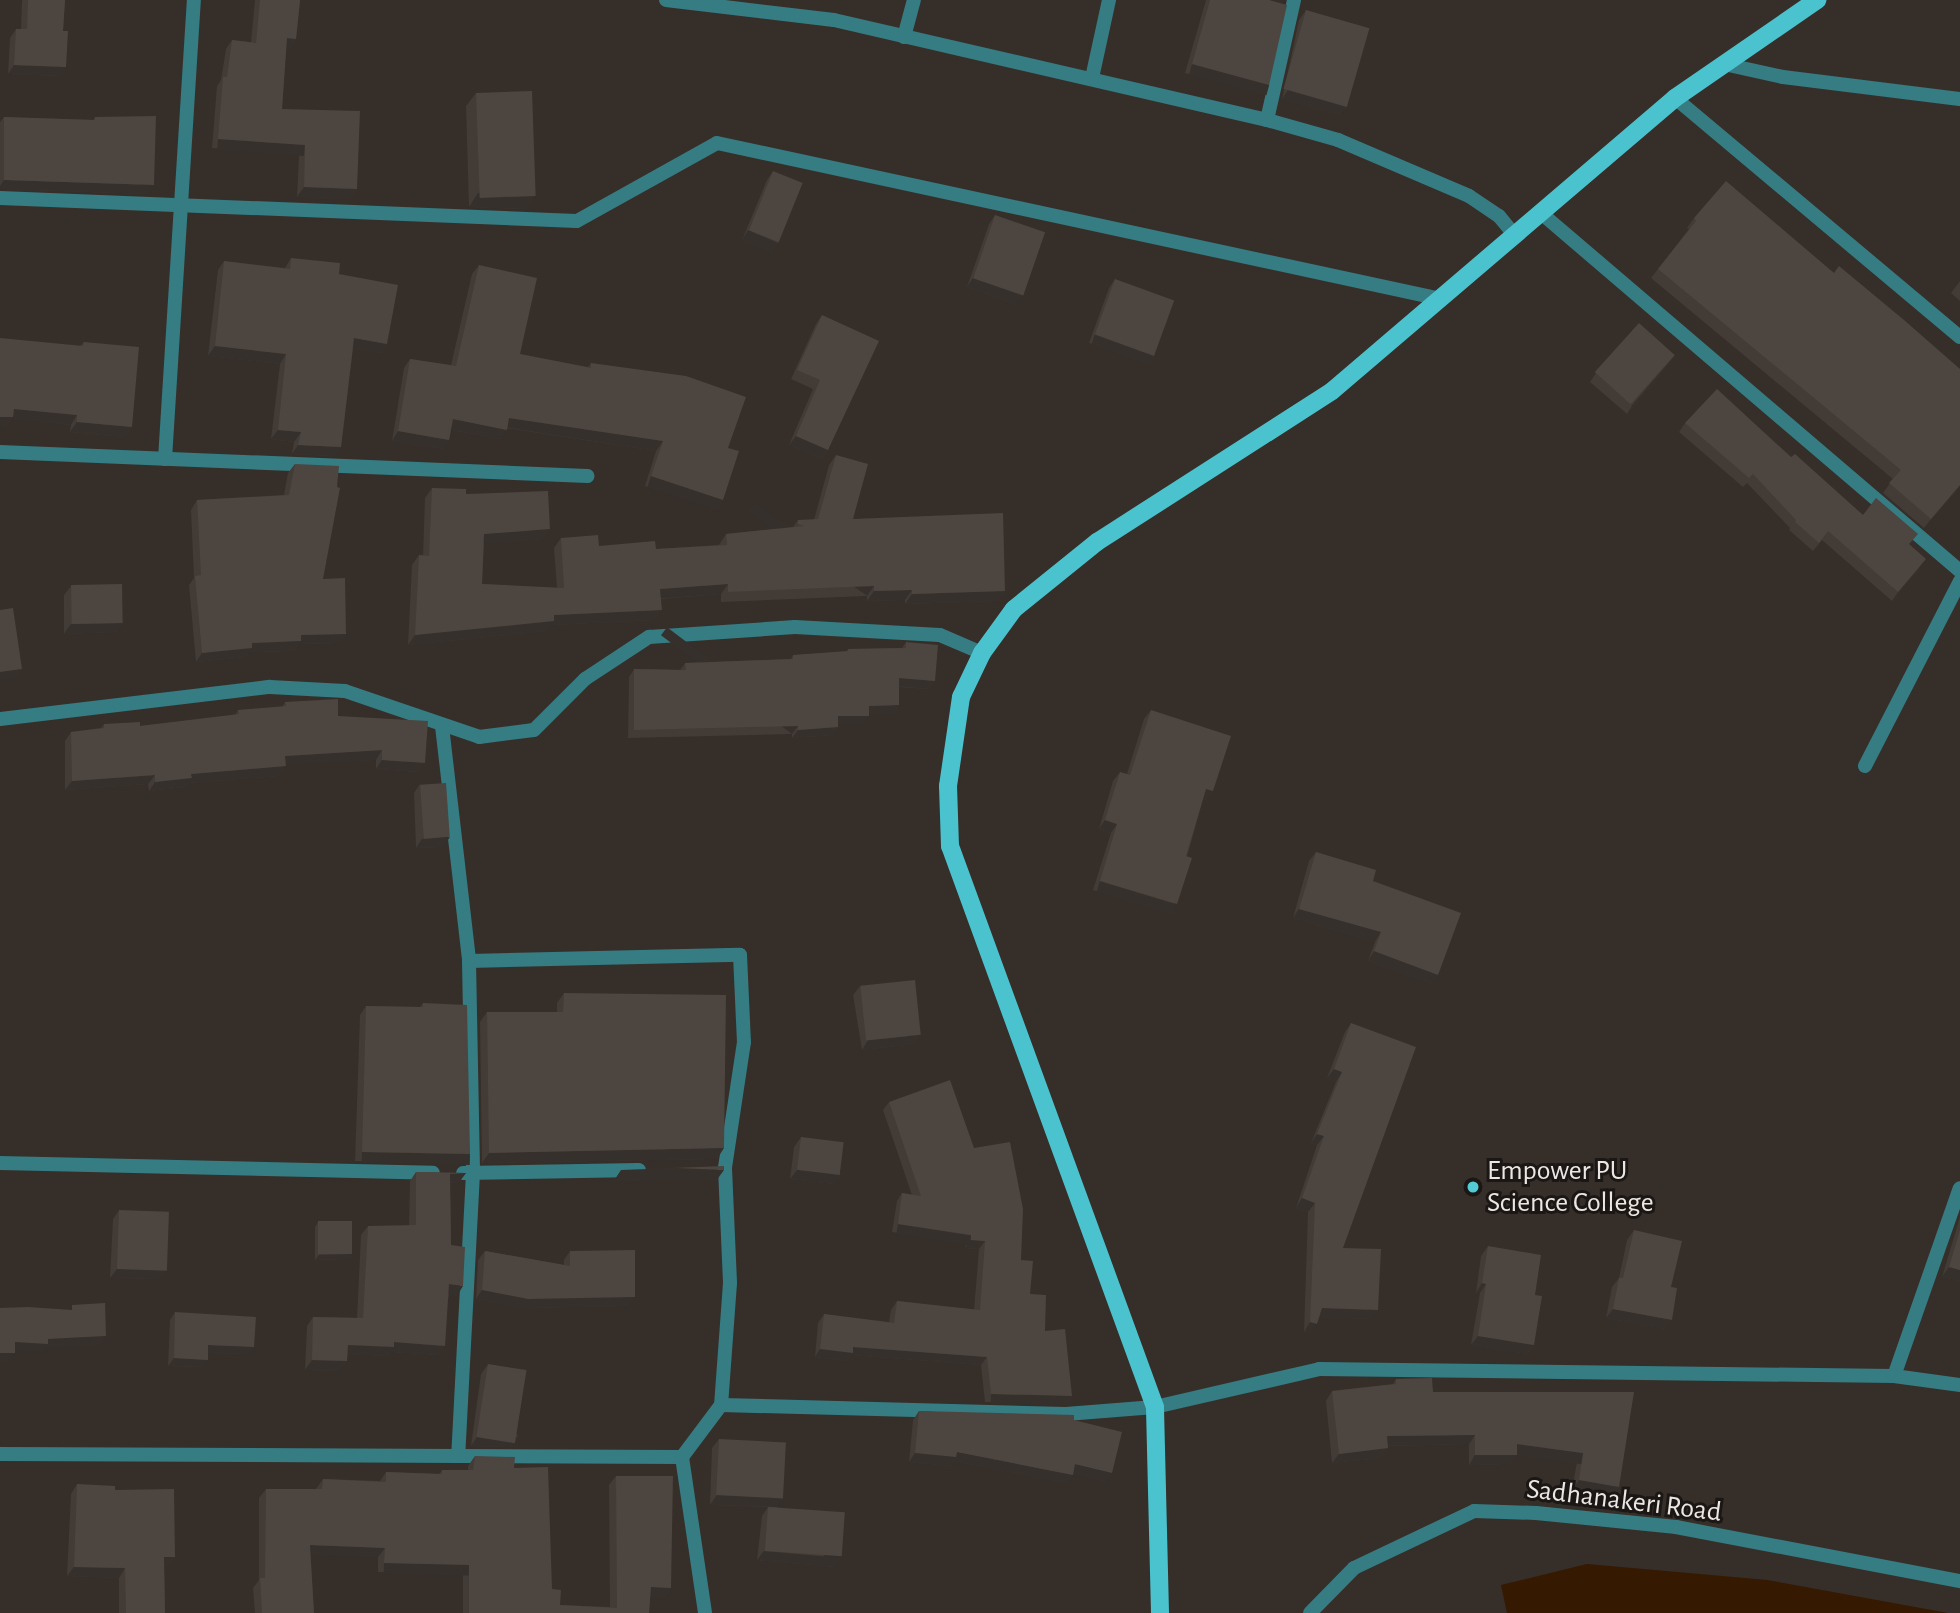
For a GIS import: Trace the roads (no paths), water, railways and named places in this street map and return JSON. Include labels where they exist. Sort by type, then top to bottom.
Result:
[{"type":"main road","points":[[1160,1613],[1155,1407],[950,846],[948,786],[961,697],[982,653],[1014,609],[1097,542],[1332,391],[1675,98],[1817,0]]},
{"type":"street","points":[[165,459],[194,0]]},
{"type":"street","points":[[666,0],[834,20],[1267,120],[1338,140],[1469,196],[1499,216],[1516,236]]},
{"type":"street","points":[[904,37],[914,0]]},
{"type":"street","points":[[1092,78],[1109,0]]},
{"type":"street","points":[[1267,120],[1294,0]]},
{"type":"street","points":[[1724,64],[1783,77],[1960,99]]},
{"type":"street","points":[[1675,98],[1960,337]]},
{"type":"street","points":[[0,198],[577,221],[717,143],[1441,299]]},
{"type":"street","points":[[1541,213],[1960,571]]},
{"type":"street","points":[[0,452],[588,476]]},
{"type":"street","points":[[1865,766],[1960,581]]},
{"type":"street","points":[[0,719],[270,687],[345,691],[479,737],[534,730],[585,679],[649,637],[795,627],[940,635],[982,653]]},
{"type":"street","points":[[442,726],[469,961],[473,1173],[458,1456]]},
{"type":"street","points":[[469,961],[740,955],[744,1042],[718,1168],[730,1283],[721,1405],[682,1457],[705,1613]]},
{"type":"street","points":[[0,1163],[473,1173],[654,1170]]},
{"type":"street","points":[[1894,1376],[1960,1188]]},
{"type":"street","points":[[721,1405],[1066,1414],[1155,1407],[1320,1369],[1894,1376],[1960,1385]]},
{"type":"street","points":[[0,1454],[682,1457]]},
{"type":"street","name":"Sadhanakeri Road","points":[[1310,1613],[1354,1568],[1474,1511],[1536,1513],[1676,1527],[1960,1581]]},
{"type":"place","name":"Empower PU Science College","points":[[1473,1187]]}]
